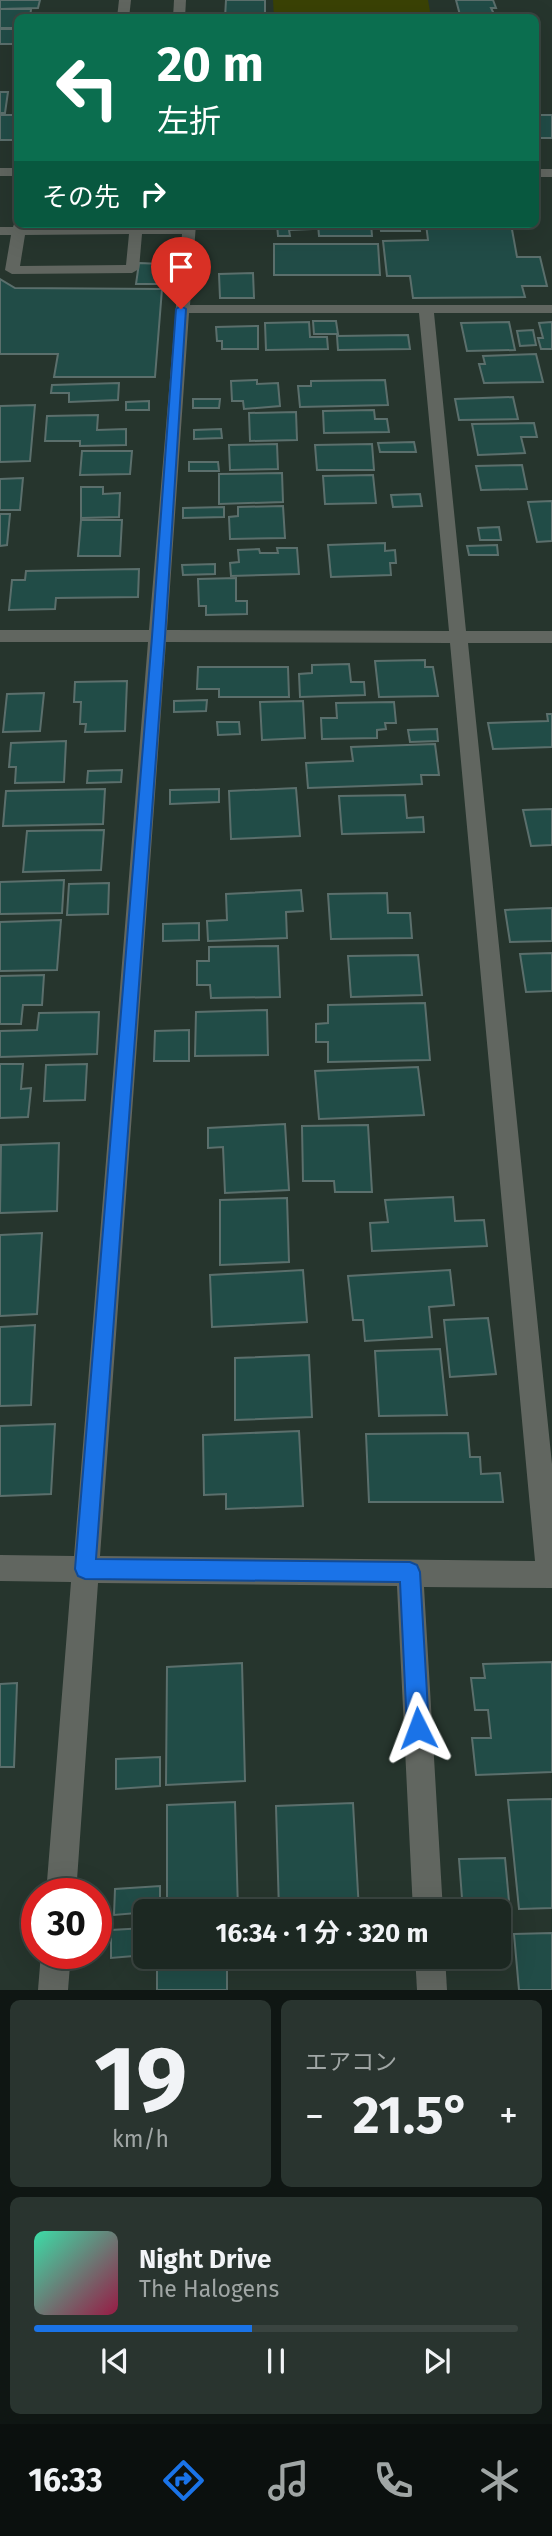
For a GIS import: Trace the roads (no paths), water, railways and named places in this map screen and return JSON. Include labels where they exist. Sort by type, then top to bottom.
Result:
[{"type":"street","points":[[0,231],[19,228],[12,270],[132,270],[136,231]]},
{"type":"street","points":[[92,228],[136,231],[175,228]]},
{"type":"street","points":[[62,1878],[159,637],[188,228]]},
{"type":"street","points":[[0,1568],[551,1575],[426,308]]},
{"type":"street","points":[[181,309],[552,309]]},
{"type":"street","points":[[0,636],[552,637]]},
{"type":"street","points":[[410,1572],[427,1899]]},
{"type":"street","points":[[53,1990],[55,1969]]},
{"type":"street","points":[[431,1969],[432,1990]]}]
